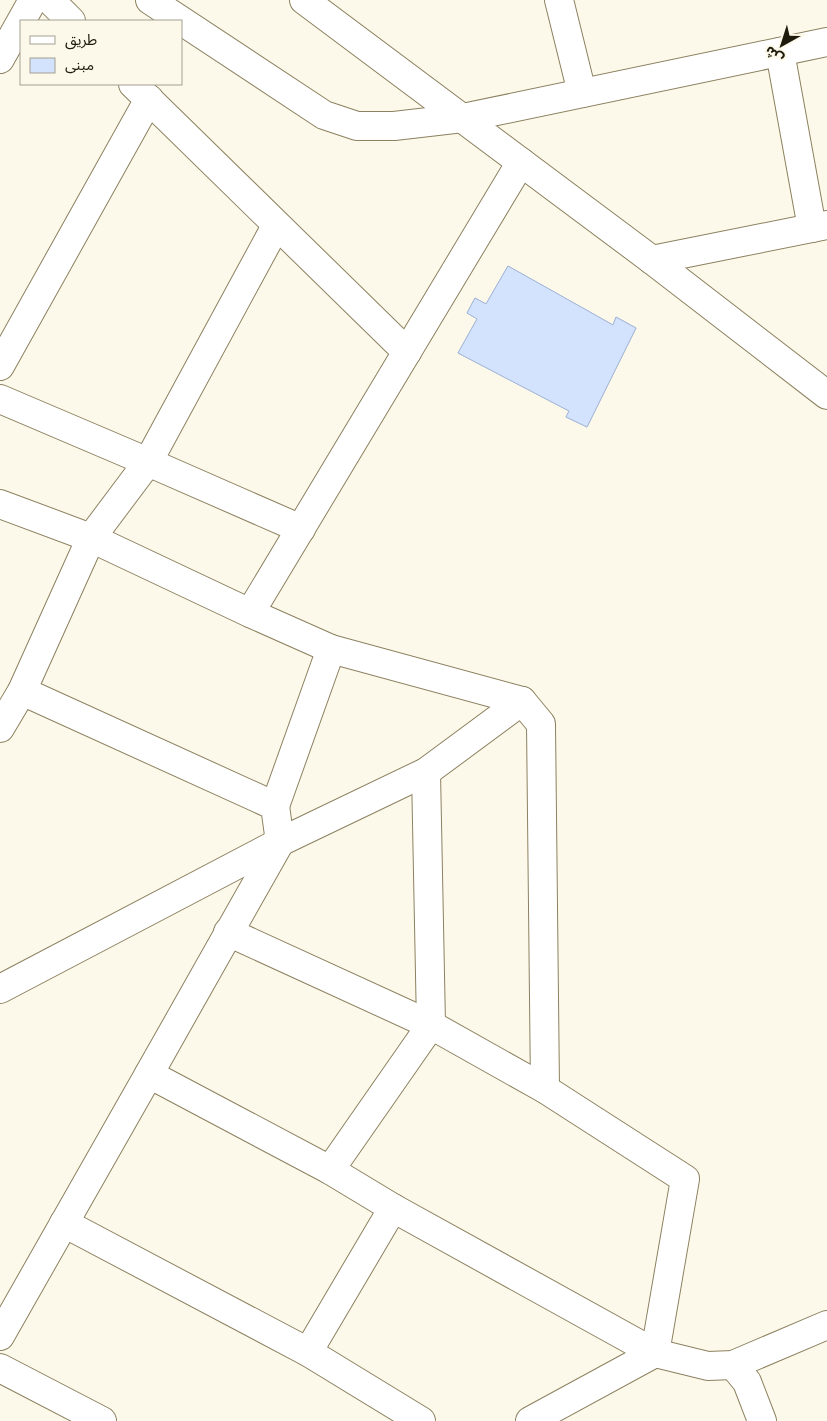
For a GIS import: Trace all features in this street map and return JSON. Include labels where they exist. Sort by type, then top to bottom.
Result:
[{"type":"street","points":[[22,20],[33,0]]},
{"type":"street","points":[[50,0],[70,20]]},
{"type":"street","points":[[150,0],[180,20]]},
{"type":"street","points":[[304,0],[652,260],[827,395]]},
{"type":"street","points":[[559,0],[582,93]]},
{"type":"street","points":[[182,21],[324,115],[357,126],[394,126],[463,118],[827,42]]},
{"type":"street","points":[[0,59],[20,23]]},
{"type":"street","points":[[652,260],[820,226],[780,52]]},
{"type":"street","points":[[0,366],[141,92],[406,352]]},
{"type":"street","points":[[250,613],[521,162]]},
{"type":"street","points":[[0,728],[22,691],[91,538],[148,462],[276,226]]},
{"type":"street","points":[[0,399],[301,529]]},
{"type":"street","points":[[0,504],[91,538],[331,650],[522,701],[541,724],[545,1089]]},
{"type":"street","points":[[0,1336],[280,842],[275,806],[331,650]]},
{"type":"street","points":[[22,691],[275,806]]},
{"type":"street","points":[[0,990],[280,842],[426,772],[522,701]]},
{"type":"street","points":[[330,1170],[431,1025],[426,772]]},
{"type":"street","points":[[228,932],[431,1025],[545,1089],[685,1179],[655,1352]]},
{"type":"street","points":[[149,1074],[330,1170],[393,1208],[655,1352],[708,1366],[733,1365],[827,1326]]},
{"type":"street","points":[[308,1352],[393,1208]]},
{"type":"street","points":[[64,1222],[308,1352],[422,1421]]},
{"type":"street","points":[[530,1421],[655,1352]]},
{"type":"street","points":[[733,1365],[747,1382],[762,1421]]},
{"type":"street","points":[[0,1368],[102,1421]]},
{"type":"building","points":[[508,266],[613,325],[616,317],[636,328],[587,427],[566,417],[569,411],[458,353],[477,319],[467,313],[475,298],[486,304]],"holes":[[[517,303],[596,345],[575,384],[496,341]]]},
{"type":"building","points":[[508,266],[613,325],[616,317],[636,328],[587,427],[566,417],[569,411],[458,353],[477,319],[467,313],[475,298],[486,304]]}]
